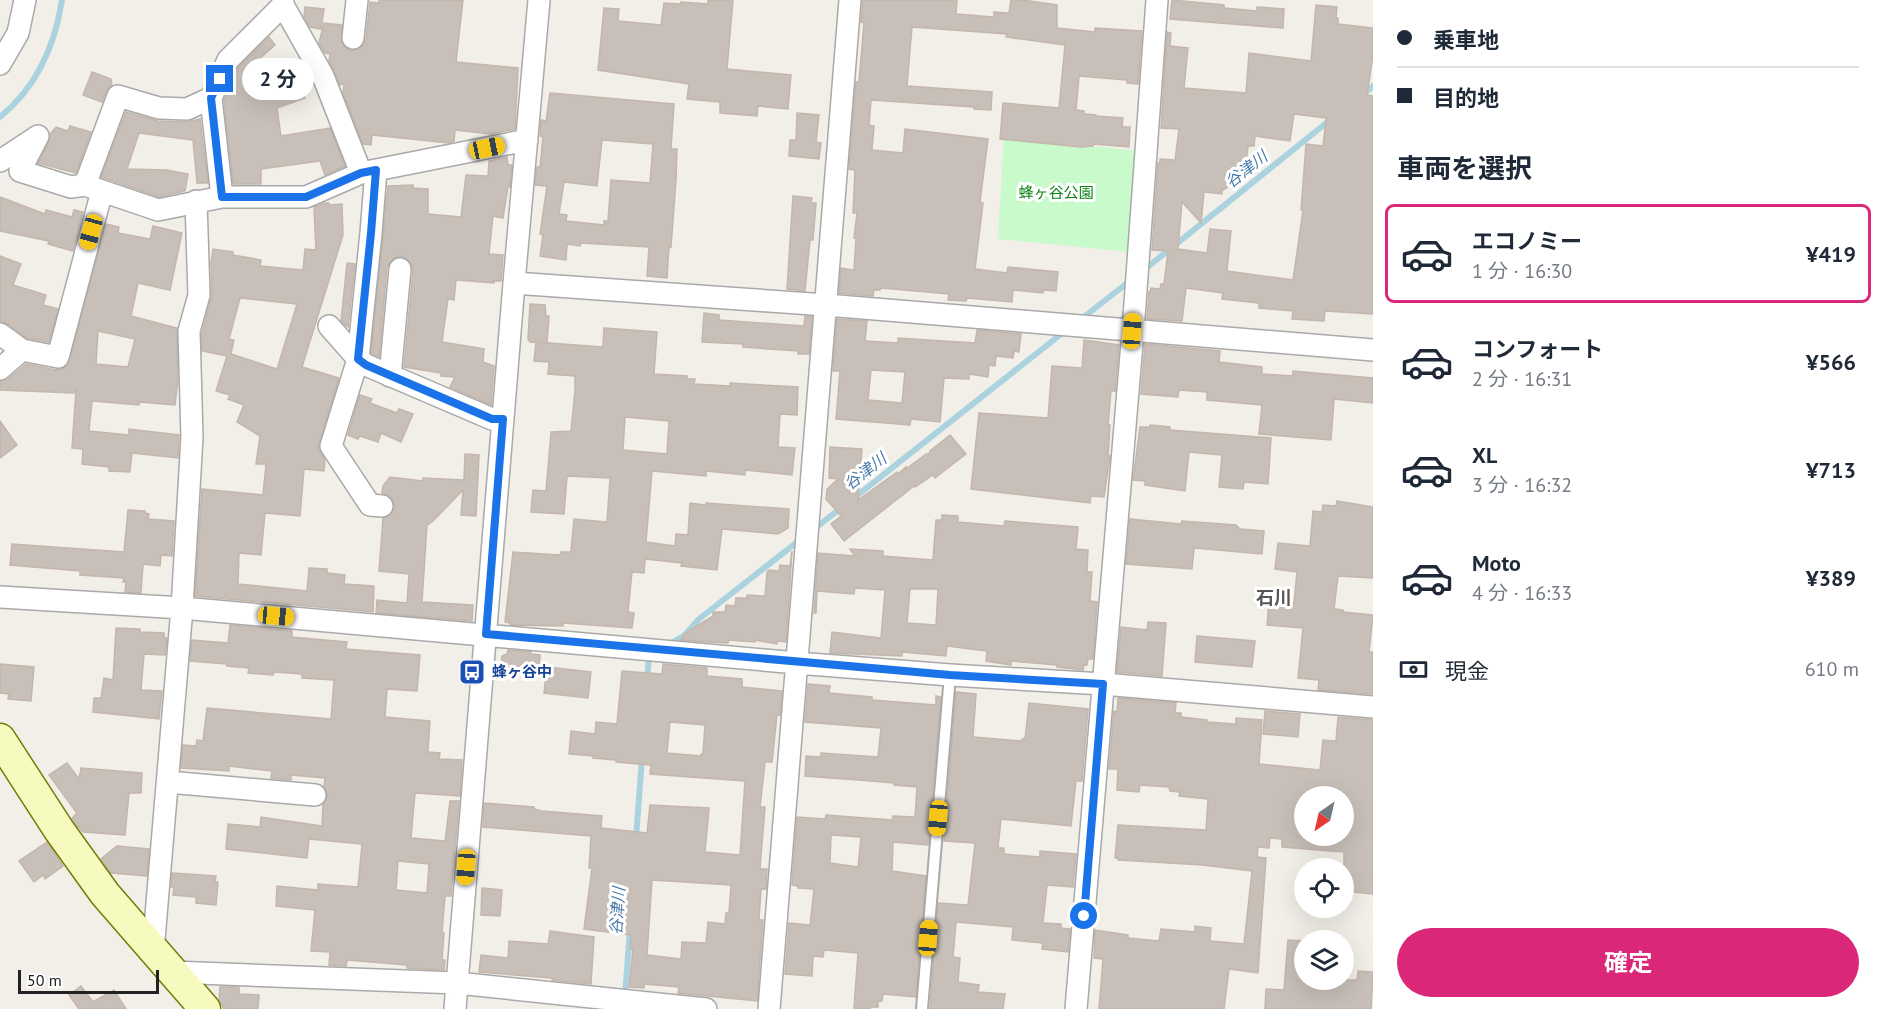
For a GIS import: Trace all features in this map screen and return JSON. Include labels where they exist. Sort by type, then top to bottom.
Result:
[{"type":"street","points":[[0,64],[18,33],[25,0]]},
{"type":"street","points":[[353,38],[357,0]]},
{"type":"street","points":[[455,1009],[539,0]]},
{"type":"street","points":[[769,1009],[850,0]]},
{"type":"street","points":[[1076,1009],[1157,0]]},
{"type":"street","points":[[222,197],[211,98],[228,60],[283,2],[323,76],[368,172],[371,233],[358,359],[331,446],[370,505],[382,506]]},
{"type":"street","points":[[0,334],[22,350],[58,357],[94,188],[117,96],[159,108],[187,110],[211,98]]},
{"type":"street","points":[[0,161],[38,135],[20,171],[71,186],[94,188],[158,210],[222,197],[306,197],[368,172],[526,140]]},
{"type":"street","points":[[153,951],[182,608],[192,437],[189,331],[199,295],[196,201]]},
{"type":"street","points":[[390,376],[400,269]]},
{"type":"street","points":[[514,283],[826,305],[1373,350]]},
{"type":"street","points":[[329,326],[366,365],[492,419],[503,419]]},
{"type":"street","points":[[0,369],[22,350]]},
{"type":"street","points":[[0,597],[182,608],[797,663],[1103,684],[1373,707]]},
{"type":"street","points":[[0,739],[65,839],[105,894],[206,1009]]},
{"type":"street","points":[[168,782],[315,795]]},
{"type":"street","points":[[173,972],[457,983],[706,1009]]},
{"type":"lane","points":[[922,1009],[950,675]]},
{"type":"green space","name":"蜂ヶ谷公園","points":[[1004,137],[1139,151],[1130,252],[998,239]]},
{"type":"building","points":[[379,0],[463,0],[456,62],[518,68],[515,129],[490,134],[455,130],[454,141],[449,143],[372,135],[371,145],[363,144],[343,93],[344,83],[340,85],[329,61],[330,54],[325,53],[319,43],[324,23],[342,25],[342,44],[351,51],[359,49],[364,45],[366,39],[370,2],[379,3]]},
{"type":"building","points":[[708,0],[733,0],[727,69],[791,75],[788,109],[758,106],[757,116],[720,113],[720,102],[687,99],[689,84],[598,70],[604,8],[619,9],[618,21],[661,25],[664,3],[708,4]]},
{"type":"building","points":[[863,0],[957,0],[956,14],[994,17],[994,12],[1009,13],[1011,0],[1023,0],[1057,5],[1057,28],[1095,32],[1095,28],[1142,31],[1138,84],[1127,83],[1127,80],[1079,76],[1076,110],[1084,111],[1084,114],[1123,118],[1122,127],[1130,127],[1129,147],[1093,144],[1093,146],[1081,147],[1000,139],[1003,103],[1059,108],[1065,45],[1006,37],[1007,34],[912,27],[907,86],[992,92],[991,110],[871,100],[869,125],[874,126],[872,150],[903,153],[905,129],[988,139],[975,269],[1007,273],[1008,267],[1058,272],[1056,291],[1043,290],[1043,293],[1013,290],[1012,302],[967,298],[966,301],[948,300],[949,294],[881,288],[874,290],[873,296],[839,293],[841,268],[854,270],[857,213],[853,213],[855,170],[849,169],[856,82],[859,82],[864,23],[861,22]]},
{"type":"building","points":[[1172,0],[1257,11],[1257,7],[1284,9],[1283,28],[1170,19]]},
{"type":"building","points":[[1316,5],[1337,7],[1338,24],[1373,28],[1373,55],[1367,95],[1373,96],[1373,314],[1325,311],[1324,321],[1292,319],[1293,311],[1259,308],[1259,303],[1222,299],[1223,293],[1186,288],[1182,321],[1147,319],[1149,292],[1151,288],[1160,289],[1161,284],[1164,284],[1168,251],[1152,250],[1158,163],[1160,159],[1175,160],[1179,129],[1161,128],[1167,32],[1171,33],[1170,46],[1188,48],[1184,88],[1246,93],[1249,53],[1311,61]],"holes":[[[1294,114],[1326,118],[1323,146],[1306,144],[1301,210],[1303,210],[1293,280],[1227,271],[1231,231],[1210,229],[1207,253],[1178,249],[1182,202],[1201,223],[1204,192],[1222,194],[1222,191],[1245,175],[1248,146],[1254,146],[1255,136],[1290,141]]]},
{"type":"building","points":[[305,7],[324,9],[321,29],[310,27],[304,16]]},
{"type":"building","points":[[269,37],[275,45],[255,63],[264,67],[262,72],[295,87],[305,98],[277,108],[281,136],[330,128],[345,166],[325,175],[320,161],[261,169],[261,184],[233,184],[224,100],[239,67]]},
{"type":"building","points":[[92,72],[111,79],[112,85],[106,91],[102,102],[83,95]]},
{"type":"building","points":[[550,93],[674,104],[671,149],[677,149],[676,180],[667,278],[647,276],[649,247],[567,244],[566,260],[540,256],[543,235],[540,234],[547,186],[535,185],[537,167],[540,167],[543,137],[540,136],[541,120],[546,121]],"holes":[[[602,140],[653,144],[650,183],[611,180],[608,221],[604,221],[604,225],[566,221],[567,215],[559,214],[564,182],[597,186]]]},
{"type":"building","points":[[126,112],[158,121],[187,122],[200,119],[208,183],[197,183],[193,140],[139,133],[127,169],[167,170],[188,174],[185,191],[159,197],[101,177]]},
{"type":"building","points":[[797,113],[819,115],[816,142],[821,143],[819,159],[789,156],[790,140],[796,140]]},
{"type":"building","points":[[70,126],[91,132],[76,173],[38,163],[49,142],[50,134],[56,127],[68,131]]},
{"type":"building","points":[[507,157],[508,165],[512,165],[510,187],[508,187],[503,218],[493,216],[489,254],[503,255],[501,281],[494,281],[494,283],[456,280],[454,300],[448,299],[442,342],[484,349],[483,362],[494,366],[491,405],[450,387],[455,377],[404,367],[413,270],[411,263],[402,256],[394,258],[387,267],[379,357],[371,353],[388,186],[413,185],[413,188],[428,189],[428,214],[461,217],[466,175],[488,176],[489,161]]},
{"type":"building","points":[[793,196],[812,198],[811,203],[816,203],[805,291],[787,289]]},
{"type":"building","points":[[0,197],[45,214],[46,210],[72,217],[74,210],[83,212],[73,251],[48,244],[49,241],[0,231]]},
{"type":"building","points":[[325,203],[342,204],[343,235],[302,367],[339,378],[318,448],[325,460],[324,471],[304,469],[300,516],[265,513],[261,555],[239,553],[238,584],[307,591],[309,568],[327,569],[327,573],[345,575],[344,584],[374,586],[373,612],[195,596],[202,489],[263,495],[266,464],[256,464],[260,436],[237,422],[244,405],[228,399],[230,395],[216,391],[227,356],[202,351],[202,333],[212,295],[213,249],[261,260],[260,266],[303,270],[305,249],[316,250],[314,207]],"holes":[[[240,298],[297,304],[277,369],[231,354],[234,340],[229,339]]]},
{"type":"building","points":[[106,224],[119,227],[118,233],[150,239],[153,226],[182,233],[170,290],[138,283],[131,316],[177,328],[178,379],[175,405],[92,401],[89,431],[129,435],[129,429],[179,435],[178,458],[132,453],[130,472],[109,471],[109,467],[82,464],[83,449],[72,448],[76,390],[74,393],[0,390],[0,381],[8,379],[26,364],[56,370],[68,365]],"holes":[[[98,331],[135,339],[128,367],[96,364]]]},
{"type":"building","points":[[0,256],[21,264],[13,285],[46,295],[43,305],[58,309],[49,342],[27,338],[0,321]]},
{"type":"building","points":[[347,263],[355,264],[348,327],[341,321]]},
{"type":"building","points":[[530,304],[545,305],[546,316],[549,316],[547,343],[530,342],[528,339]]},
{"type":"building","points":[[704,313],[719,315],[719,320],[804,326],[805,316],[812,317],[809,354],[798,354],[798,351],[743,347],[743,344],[702,342]]},
{"type":"building","points":[[837,319],[867,321],[865,341],[898,343],[898,338],[975,343],[977,330],[1021,334],[1019,352],[1014,351],[1013,358],[996,356],[995,366],[989,365],[988,377],[969,374],[969,379],[944,378],[940,422],[911,419],[910,425],[836,419],[840,371],[833,371]],"holes":[[[871,370],[905,372],[902,403],[868,400]]]},
{"type":"building","points":[[604,328],[657,332],[654,374],[687,376],[687,379],[695,379],[694,384],[730,386],[730,383],[798,387],[797,415],[780,414],[778,447],[795,448],[792,475],[745,470],[745,475],[706,471],[706,476],[652,471],[646,542],[675,546],[676,534],[688,535],[690,503],[789,509],[788,528],[778,534],[722,529],[717,570],[645,559],[644,573],[632,572],[628,612],[634,613],[632,628],[563,623],[563,626],[510,625],[505,622],[513,552],[560,555],[561,552],[571,552],[574,519],[607,522],[610,478],[567,476],[564,514],[531,512],[533,490],[546,491],[551,432],[571,431],[575,391],[575,376],[548,374],[549,362],[534,361],[536,342],[603,347]],"holes":[[[625,417],[669,421],[667,454],[623,450]]]},
{"type":"building","points":[[1084,340],[1119,345],[1115,391],[1111,391],[1108,425],[1110,425],[1108,456],[1110,456],[1104,497],[1091,496],[1090,503],[971,489],[979,413],[1048,418],[1052,366],[1082,368]]},
{"type":"building","points":[[1145,344],[1220,351],[1219,362],[1262,367],[1262,374],[1293,376],[1293,371],[1373,378],[1373,403],[1334,399],[1331,440],[1259,434],[1262,405],[1207,400],[1207,392],[1179,390],[1178,397],[1141,394]]},
{"type":"building","points":[[360,395],[372,399],[370,403],[397,413],[399,409],[413,414],[401,442],[381,433],[378,442],[348,435]]},
{"type":"building","points":[[0,421],[17,445],[0,458]]},
{"type":"building","points":[[1150,425],[1170,427],[1170,430],[1271,438],[1268,484],[1244,482],[1243,489],[1219,487],[1222,455],[1189,452],[1185,491],[1145,485],[1145,481],[1133,480],[1140,427],[1150,427]]},
{"type":"building","points":[[950,435],[966,454],[935,478],[933,475],[914,486],[844,541],[831,524],[841,516],[826,499],[827,489],[838,479],[829,478],[830,447],[862,449],[858,500],[897,472],[898,474],[929,454]]},
{"type":"building","points":[[465,454],[479,455],[476,516],[461,515],[463,490],[427,525],[422,602],[473,605],[472,621],[376,613],[377,600],[407,603],[409,574],[379,571],[383,518],[392,514],[395,506],[390,496],[382,493],[383,486],[390,477],[423,481],[423,478],[464,480]]},
{"type":"building","points":[[1337,501],[1373,507],[1373,578],[1338,576],[1334,609],[1373,615],[1369,652],[1373,652],[1373,694],[1318,690],[1319,680],[1298,678],[1303,628],[1267,625],[1269,601],[1294,603],[1297,572],[1275,569],[1278,543],[1310,546],[1313,511],[1322,512],[1323,505],[1336,506]]},
{"type":"building","points":[[128,510],[145,511],[149,514],[148,519],[174,521],[172,556],[161,555],[160,566],[143,564],[141,593],[125,592],[124,578],[80,575],[80,571],[10,565],[12,544],[124,552]]},
{"type":"building","points":[[942,515],[958,516],[958,522],[1004,526],[1005,521],[1078,527],[1076,549],[1088,550],[1087,572],[1092,572],[1090,601],[1097,602],[1093,659],[1088,659],[1083,670],[1057,667],[1057,665],[1011,661],[1011,665],[986,661],[987,651],[947,646],[946,656],[902,652],[902,656],[830,653],[832,632],[881,638],[885,590],[855,588],[854,594],[817,591],[816,613],[814,613],[818,553],[855,556],[850,549],[883,551],[883,556],[933,560],[936,520],[942,520]],"holes":[[[910,589],[938,589],[936,625],[907,623]]]},
{"type":"building","points":[[1130,519],[1181,524],[1182,521],[1236,525],[1240,529],[1264,531],[1262,554],[1194,548],[1192,569],[1126,564]]},
{"type":"building","points":[[792,551],[786,642],[778,641],[777,644],[755,640],[755,642],[729,640],[728,643],[681,640],[684,634],[713,616],[713,612],[725,612],[726,605],[735,606],[736,598],[747,598],[747,595],[765,596],[767,572],[769,570],[779,571],[780,565],[790,566]]},
{"type":"building","points":[[1148,622],[1166,623],[1162,676],[1117,672],[1121,627],[1147,630]]},
{"type":"building","points":[[230,625],[292,631],[292,637],[347,642],[346,649],[420,655],[417,691],[387,689],[385,717],[430,721],[428,752],[440,753],[439,759],[462,760],[460,796],[415,793],[411,838],[445,841],[450,801],[459,801],[451,896],[445,896],[442,933],[444,933],[442,960],[445,960],[444,970],[407,968],[407,965],[347,960],[346,966],[329,965],[330,952],[311,951],[315,910],[276,906],[277,886],[318,890],[318,884],[358,887],[362,844],[309,839],[307,858],[226,849],[228,824],[260,827],[261,817],[322,826],[323,804],[328,796],[324,787],[325,778],[291,775],[291,780],[271,778],[272,771],[229,766],[229,771],[181,768],[183,745],[196,746],[197,740],[203,741],[207,708],[331,719],[334,680],[302,678],[302,674],[248,673],[249,668],[190,661],[192,640],[228,643]],"holes":[[[398,861],[429,864],[427,893],[396,890]]]},
{"type":"building","points":[[116,628],[164,633],[164,638],[167,638],[165,655],[144,654],[141,690],[162,691],[159,719],[93,712],[94,698],[101,698],[104,678],[113,680]]},
{"type":"building","points":[[1197,636],[1255,641],[1252,667],[1195,662]]},
{"type":"building","points":[[508,650],[540,655],[539,675],[501,671],[502,656],[507,654]]},
{"type":"building","points":[[0,664],[34,667],[31,701],[8,699],[9,694],[0,693]]},
{"type":"building","points":[[663,664],[707,668],[707,676],[742,679],[742,687],[782,691],[772,762],[765,762],[760,807],[765,807],[760,869],[767,869],[766,889],[761,889],[759,920],[763,920],[757,1001],[678,993],[679,987],[644,984],[644,988],[629,987],[633,949],[630,949],[631,935],[584,929],[592,868],[589,868],[591,836],[483,827],[484,803],[602,816],[601,828],[647,833],[650,805],[709,808],[705,852],[740,855],[745,781],[650,774],[651,765],[569,754],[571,731],[595,734],[596,722],[617,724],[622,671],[662,674]],"holes":[[[670,722],[705,725],[701,756],[667,753]],[[652,880],[731,885],[729,913],[726,913],[725,924],[708,922],[706,943],[682,942],[681,959],[647,955]]]},
{"type":"building","points":[[547,667],[591,672],[588,698],[544,693]]},
{"type":"building","points":[[808,684],[830,686],[829,693],[872,697],[872,700],[936,705],[936,696],[941,697],[928,845],[893,842],[892,871],[926,876],[916,997],[883,994],[882,1001],[878,1001],[878,1007],[854,1008],[858,953],[824,950],[823,957],[813,956],[812,976],[785,974],[789,923],[810,925],[814,889],[798,888],[792,885],[797,817],[825,819],[826,815],[892,820],[893,816],[915,817],[917,787],[805,776],[806,756],[821,757],[821,753],[878,757],[881,728],[805,722]],"holes":[[[831,835],[861,837],[858,867],[830,863]]]},
{"type":"building","points":[[956,692],[976,694],[973,737],[1022,741],[1025,739],[1029,703],[1088,709],[1082,781],[1076,781],[1071,826],[1001,819],[998,848],[1004,848],[1004,854],[1040,857],[1040,851],[1076,854],[1073,887],[1047,885],[1043,923],[1061,924],[1061,928],[1070,929],[1068,952],[1042,949],[1043,943],[1012,940],[1013,927],[956,922],[953,957],[960,958],[958,982],[979,985],[978,992],[1005,994],[1003,1009],[930,1009],[938,903],[968,905],[975,843],[944,841]]},
{"type":"building","points":[[1118,698],[1176,703],[1175,713],[1181,713],[1181,717],[1207,720],[1207,722],[1236,724],[1236,718],[1262,720],[1259,764],[1320,770],[1323,740],[1336,741],[1338,717],[1373,720],[1373,894],[1354,892],[1354,858],[1344,858],[1344,852],[1282,847],[1282,839],[1270,838],[1269,848],[1258,847],[1257,857],[1266,858],[1258,973],[1229,969],[1224,1009],[1099,1009],[1103,959],[1094,958],[1095,930],[1128,935],[1128,938],[1159,941],[1161,929],[1195,932],[1195,926],[1211,928],[1210,941],[1244,944],[1252,871],[1115,858],[1118,825],[1206,830],[1208,799],[1179,796],[1180,792],[1170,791],[1169,787],[1140,785],[1139,792],[1117,790],[1118,769],[1109,769],[1114,711],[1117,712]]},
{"type":"building","points":[[1265,711],[1300,714],[1298,737],[1263,734]]},
{"type":"building","points":[[67,763],[79,779],[81,768],[142,773],[141,793],[129,793],[125,835],[83,832],[75,823],[72,818],[77,813],[49,775]]},
{"type":"building","points":[[47,842],[63,866],[45,879],[43,875],[34,882],[19,861]]},
{"type":"building","points":[[117,846],[149,849],[147,876],[111,873],[101,859]]},
{"type":"building","points":[[172,873],[216,876],[215,882],[218,882],[216,905],[196,903],[196,897],[173,895]]},
{"type":"building","points":[[482,888],[502,890],[500,916],[481,915]]},
{"type":"building","points":[[550,931],[594,937],[591,984],[552,980],[552,978],[479,972],[481,955],[508,958],[509,941],[548,944]]},
{"type":"building","points":[[1288,940],[1294,940],[1294,990],[1354,990],[1354,980],[1357,980],[1358,971],[1373,972],[1371,1009],[1265,1009],[1266,989],[1284,990]]},
{"type":"building","points":[[81,986],[93,1002],[114,990],[126,1009],[79,1009],[69,995]]},
{"type":"building","points":[[220,987],[239,987],[239,994],[259,995],[258,1009],[224,1009],[219,1000]]},
{"type":"waterway","points":[[0,117],[24,92],[42,64],[55,33],[62,0]]},
{"type":"waterway","name":"谷津川","points":[[1362,95],[1373,86]]},
{"type":"waterway","name":"谷津川","points":[[1144,270],[1330,120]]},
{"type":"waterway","name":"谷津川","points":[[1080,320],[1131,280]]},
{"type":"waterway","name":"谷津川","points":[[854,498],[1065,331]]},
{"type":"waterway","name":"谷津川","points":[[814,529],[841,508]]},
{"type":"waterway","name":"谷津川","points":[[668,645],[685,635],[699,619],[801,539]]},
{"type":"waterway","name":"谷津川","points":[[647,679],[649,658],[652,655]]},
{"type":"waterway","name":"谷津川","points":[[636,838],[642,758]]},
{"type":"waterway","name":"谷津川","points":[[625,996],[630,929]]},
{"type":"place","name":"蜂ヶ谷中","points":[[472,672]]},
{"type":"district","name":"石川","points":[[1274,598]]},
{"type":"route","points":[[220,79],[211,98],[222,197],[306,197],[361,173],[376,170],[358,359],[366,365],[492,419],[503,419],[486,634],[797,663],[1103,684],[1084,916]]}]
